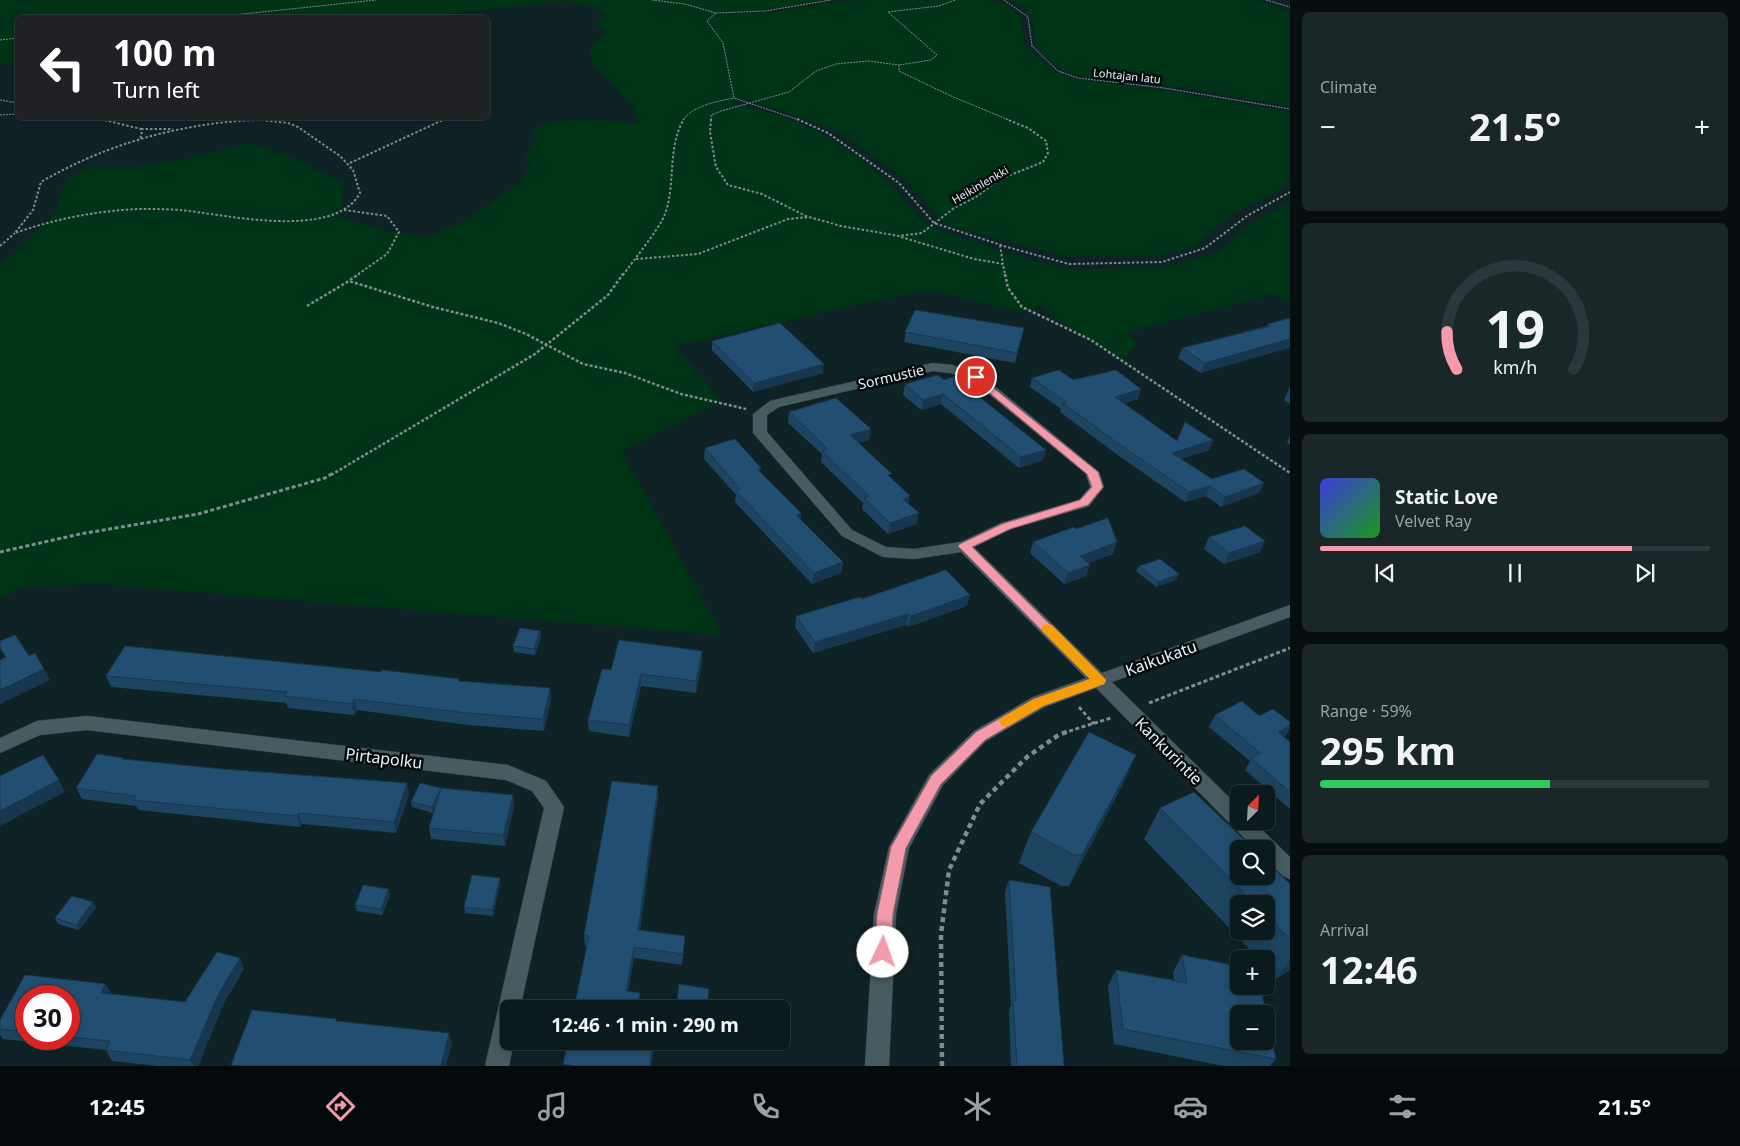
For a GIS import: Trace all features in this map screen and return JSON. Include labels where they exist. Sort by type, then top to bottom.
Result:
[{"type":"street","name":"Sormustie","points":[[933,367],[952,369],[976,377],[1092,472],[1097,487],[1084,502],[1006,526],[964,546],[914,554],[883,552],[847,533],[760,433],[760,414],[775,404],[933,367]]},
{"type":"street","name":"Kankurintie","points":[[964,546],[1230,810]]},
{"type":"street","name":"Kaikukatu","points":[[877,1066],[885,914],[899,847],[936,780],[980,736],[1039,702],[1290,611]]},
{"type":"street","name":"Pirtapolku","points":[[0,746],[37,728],[87,723],[508,773],[539,786],[554,807],[511,1000]]},
{"type":"street","name":"Kankurintie","points":[[1250,830],[1290,870]]},
{"type":"street","name":"Pirtapolku","points":[[497,1066],[500,1050]]},
{"type":"path","points":[[234,15],[376,0]]},
{"type":"path","points":[[652,0],[685,4],[716,13],[765,11],[831,0]]},
{"type":"path","points":[[955,0],[939,6],[888,12],[937,56],[931,60],[899,65],[859,61],[838,64],[816,72],[792,92],[728,106],[711,115],[710,132],[716,167],[728,185],[762,194],[809,217],[841,226],[899,236],[974,259],[1002,264]]},
{"type":"path","name":"Lohtajan latu","points":[[1004,0],[1028,17],[1032,46],[1058,71],[1078,78],[1164,88],[1290,109]]},
{"type":"path","points":[[1266,0],[1290,6]]},
{"type":"path","points":[[1272,0],[1290,6]]},
{"type":"path","points":[[716,13],[707,21],[722,43],[734,98]]},
{"type":"path","points":[[0,40],[15,38]]},
{"type":"path","name":"Heikinlenkki","points":[[899,65],[899,71],[951,96],[1028,128],[1046,141],[1048,153],[1043,162],[1000,180],[934,223]]},
{"type":"path","points":[[0,552],[80,534],[198,514],[325,478],[535,354],[608,295],[635,259],[665,216],[671,190],[674,147],[679,127],[687,114],[717,101],[734,98],[792,117],[828,133],[899,183],[934,223],[1000,245],[1069,264],[1162,262],[1205,248],[1247,216],[1290,192]]},
{"type":"path","points":[[0,100],[15,102]]},
{"type":"path","points":[[0,115],[15,114]]},
{"type":"path","points":[[104,120],[141,129],[184,128],[248,120]]},
{"type":"path","points":[[15,233],[52,220],[108,210],[158,209],[287,222],[325,217],[344,210],[353,204],[360,193],[358,179],[350,163],[290,124],[263,120]]},
{"type":"path","points":[[350,163],[443,120]]},
{"type":"path","points":[[0,246],[15,233],[33,210],[41,182],[60,169],[82,159],[184,128]]},
{"type":"path","points":[[138,141],[142,135],[141,129]]},
{"type":"path","points":[[307,306],[349,281],[387,254],[399,232],[387,216],[344,210]]},
{"type":"path","points":[[635,259],[698,254],[788,219],[809,217]]},
{"type":"path","points":[[899,236],[922,233],[934,223]]},
{"type":"path","points":[[1000,245],[1002,264],[1008,288],[1022,307],[1091,340],[1228,434],[1290,473]]},
{"type":"path","points":[[349,281],[433,307],[498,323],[526,334],[583,364],[625,374],[681,394],[760,414]]},
{"type":"path","points":[[942,1066],[941,934],[949,870],[980,804],[1027,757],[1060,734],[1128,711],[1290,648]]},
{"type":"green space","points":[[0,0],[569,0],[440,15],[15,15],[15,62],[0,64]]},
{"type":"green space","points":[[569,0],[829,0],[763,10],[712,13],[766,13],[843,1],[989,0],[1004,4],[1020,17],[1025,46],[1054,71],[1077,80],[1165,90],[1290,112],[1290,182],[1273,194],[1235,212],[1195,246],[1156,256],[1065,256],[946,225],[903,178],[836,130],[739,97],[731,103],[778,115],[821,133],[854,154],[884,178],[924,222],[939,230],[1023,258],[1069,270],[1167,267],[1217,252],[1258,219],[1290,203],[1290,302],[1271,294],[1124,333],[1138,343],[1123,359],[1055,319],[1043,304],[1022,313],[927,289],[675,346],[721,401],[622,451],[722,635],[100,584],[24,586],[0,599],[0,266],[55,214],[67,178],[90,167],[136,167],[193,158],[250,143],[296,159],[344,183],[340,217],[389,232],[427,238],[469,219],[520,182],[531,164],[523,160],[538,135],[531,129],[569,120],[634,123],[639,120],[632,106],[594,64],[589,49],[606,31],[596,25],[606,14],[591,6],[564,2]]},
{"type":"green space","points":[[1008,0],[1256,0],[1290,11],[1290,106],[1193,89],[1098,79],[1073,74],[1056,66],[1040,51],[1036,44],[1029,13],[1025,8]]},
{"type":"building","points":[[915,310],[1024,328],[1017,353],[905,332]]},
{"type":"building","points":[[1290,318],[1290,339],[1205,363],[1182,348],[1271,326],[1268,324]]},
{"type":"building","points":[[780,323],[824,364],[754,383],[712,341]]},
{"type":"building","points":[[1059,370],[1073,380],[1116,370],[1141,389],[1115,397],[1177,441],[1185,422],[1213,440],[1172,453],[1212,479],[1244,469],[1264,483],[1225,497],[1210,486],[1189,492],[1119,444],[1032,378]]},
{"type":"building","points":[[938,375],[944,380],[956,376],[1046,450],[1021,457],[943,394],[923,400],[905,384]]},
{"type":"building","points":[[836,398],[871,429],[850,435],[892,474],[888,475],[910,496],[903,499],[919,513],[890,523],[864,498],[869,496],[822,451],[828,449],[789,412]]},
{"type":"building","points":[[735,439],[761,468],[757,469],[801,513],[796,515],[843,562],[814,573],[736,491],[740,489],[705,448]]},
{"type":"building","points":[[1108,518],[1117,542],[1080,556],[1090,565],[1068,573],[1033,542],[1074,527],[1076,529]]},
{"type":"building","points":[[1245,526],[1265,541],[1229,553],[1209,537]]},
{"type":"building","points":[[1160,559],[1179,574],[1158,582],[1139,566]]},
{"type":"building","points":[[946,570],[970,595],[911,616],[908,614],[815,642],[796,616],[860,597],[862,599]]},
{"type":"building","points":[[520,628],[540,631],[534,649],[513,646]]},
{"type":"building","points":[[15,635],[29,656],[35,653],[44,669],[0,690],[0,660],[6,657],[0,648],[0,641]]},
{"type":"building","points":[[619,640],[702,651],[696,681],[641,674],[629,725],[588,720],[602,669],[611,670]]},
{"type":"building","points":[[125,646],[381,672],[382,670],[459,679],[458,681],[550,688],[543,719],[467,713],[354,699],[352,704],[284,696],[287,692],[106,676]]},
{"type":"building","points":[[1242,701],[1259,716],[1273,709],[1290,722],[1290,725],[1278,732],[1290,742],[1290,792],[1251,758],[1260,753],[1215,715]]},
{"type":"building","points":[[1089,732],[1136,755],[1082,855],[1074,855],[1031,832]]},
{"type":"building","points":[[97,754],[122,759],[222,769],[407,783],[394,822],[298,813],[297,816],[133,800],[136,796],[76,788]]},
{"type":"building","points":[[43,755],[59,780],[0,811],[0,776]]},
{"type":"building","points":[[612,781],[658,786],[638,930],[685,936],[683,954],[634,947],[626,991],[640,993],[639,1000],[576,1000],[589,936],[584,935]]},
{"type":"building","points":[[420,783],[441,788],[432,807],[411,802]]},
{"type":"building","points":[[441,788],[513,795],[503,835],[429,828]]},
{"type":"building","points":[[1194,792],[1230,826],[1230,830],[1234,830],[1245,840],[1230,840],[1230,879],[1160,808]]},
{"type":"building","points":[[1275,870],[1290,884],[1290,939],[1275,924],[1275,895],[1246,895],[1236,885],[1275,885]]},
{"type":"building","points":[[472,875],[500,878],[492,910],[464,907]]},
{"type":"building","points":[[1009,880],[1050,887],[1064,1066],[1017,1066],[1013,1000],[1016,1001]]},
{"type":"building","points":[[363,885],[388,889],[381,909],[355,905]]},
{"type":"building","points":[[72,896],[93,902],[76,925],[55,918]]},
{"type":"building","points":[[217,952],[240,958],[219,993],[190,1060],[106,1050],[110,1041],[80,1038],[80,985],[19,985],[25,975],[105,984],[101,993],[185,1002]]},
{"type":"building","points":[[1182,955],[1230,965],[1230,995],[1262,995],[1264,1005],[1230,1005],[1230,1050],[1123,1029],[1116,970],[1187,983]]},
{"type":"building","points":[[679,984],[709,989],[708,1000],[677,1000]]},
{"type":"building","points":[[15,993],[15,1031],[0,1029],[0,1020]]},
{"type":"building","points":[[252,1010],[449,1033],[441,1066],[231,1065]]},
{"type":"building","points":[[566,1050],[652,1050],[650,1066],[574,1066],[563,1064]]},
{"type":"building","points":[[1230,1050],[1274,1050],[1276,1059]]},
{"type":"slow traffic","points":[[1006,721],[1039,702],[1100,680],[1047,629]]},
{"type":"route","points":[[883,952],[885,914],[899,847],[936,780],[980,736],[1039,702],[1100,680],[964,546],[1006,526],[1084,502],[1097,487],[1092,472],[976,377]]}]
